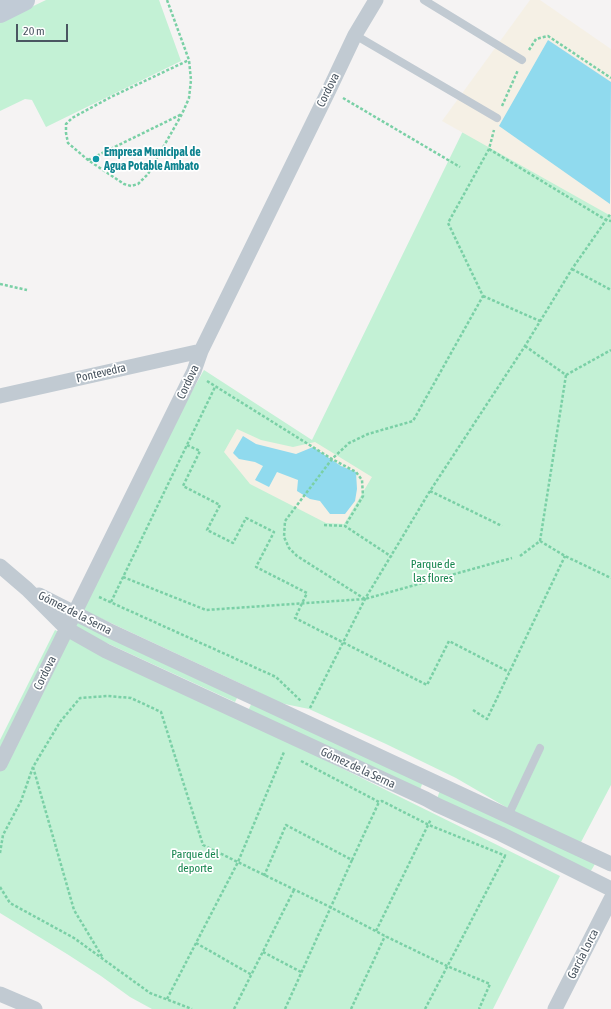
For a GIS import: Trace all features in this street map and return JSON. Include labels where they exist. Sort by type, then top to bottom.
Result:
[{"type":"main road","points":[[0,12],[24,0]]},
{"type":"street","name":"Cordova","points":[[0,764],[194,371],[201,351],[355,35],[376,0]]},
{"type":"street","name":"Pontevedra","points":[[0,396],[201,351]]},
{"type":"street","points":[[0,566],[27,589]]},
{"type":"street","name":"Gómez de la Serna","points":[[27,589],[108,630],[611,864]]},
{"type":"street","name":"Gómez de la Serna","points":[[27,589],[67,629],[106,651],[501,834],[611,889]]},
{"type":"street","points":[[238,712],[244,693]]},
{"type":"street","points":[[431,780],[431,802]]},
{"type":"street","name":"García Lorca","points":[[555,1009],[611,899]]},
{"type":"street","points":[[0,994],[35,1009]]},
{"type":"lane","points":[[424,0],[522,60]]},
{"type":"lane","points":[[355,35],[498,118]]},
{"type":"lane","points":[[508,816],[540,748]]},
{"type":"path","points":[[167,0],[189,60],[191,80],[189,98],[182,114],[148,174],[138,184],[131,186],[124,184],[88,160],[68,143],[66,124],[72,118],[111,97],[189,60]]},
{"type":"path","points":[[540,321],[483,296],[448,223],[489,149],[498,118],[522,60],[536,39],[548,36],[611,78]]},
{"type":"path","points":[[329,90],[460,167]]},
{"type":"path","points":[[88,160],[182,114]]},
{"type":"path","points":[[489,149],[611,222]]},
{"type":"path","points":[[309,709],[344,643],[365,599],[392,557],[430,491],[525,346],[572,269],[611,213]]},
{"type":"path","points":[[572,269],[611,290]]},
{"type":"path","points":[[0,284],[27,290]]},
{"type":"path","points":[[365,599],[297,556],[289,548],[284,537],[284,527],[290,514],[332,459],[349,443],[368,434],[413,421],[483,296]]},
{"type":"path","points":[[525,346],[566,375]]},
{"type":"path","points":[[566,375],[611,350]]},
{"type":"path","points":[[194,371],[215,387],[332,459],[356,472],[362,480],[363,496],[346,526]]},
{"type":"path","points":[[520,556],[540,541],[566,375]]},
{"type":"path","points":[[111,602],[215,387]]},
{"type":"path","points":[[187,445],[200,452],[183,486],[220,505],[208,530],[233,543],[246,518],[274,532],[256,567],[308,593],[295,618],[427,685],[449,641],[509,672]]},
{"type":"path","points":[[430,491],[502,526]]},
{"type":"path","points":[[324,525],[346,526],[392,557]]},
{"type":"path","points":[[540,541],[565,556],[611,578]]},
{"type":"path","points":[[473,710],[487,719],[565,556]]},
{"type":"path","points":[[123,577],[206,610],[365,599],[512,558]]},
{"type":"path","points":[[86,591],[276,677],[309,709],[316,712]]},
{"type":"path","points":[[0,853],[3,835],[21,801],[33,767],[60,722],[80,698],[107,696],[131,698],[162,712],[203,845],[385,936],[447,966],[490,984],[479,1009]]},
{"type":"path","points":[[166,999],[238,862],[284,752]]},
{"type":"path","points":[[33,767],[74,910],[104,960]]},
{"type":"path","points":[[285,1009],[379,802]]},
{"type":"path","points":[[376,931],[431,802]]},
{"type":"path","points":[[264,876],[286,825],[352,860]]},
{"type":"path","points":[[425,1009],[505,856]]},
{"type":"path","points":[[0,887],[10,903],[74,938],[150,993],[192,1009]]},
{"type":"path","points":[[234,1009],[294,890]]},
{"type":"path","points":[[350,1009],[385,936]]},
{"type":"path","points":[[196,943],[252,974]]},
{"type":"path","points":[[263,952],[301,972]]},
{"type":"green space","points":[[46,0],[159,0],[181,61],[46,127],[32,100],[25,99],[0,111],[0,22]]},
{"type":"green space","name":"Parque de las flores","points":[[611,67],[611,785],[580,844],[523,817],[456,778],[386,744],[309,709],[280,703],[83,610],[136,489],[204,370],[312,440],[462,133],[493,82]]},
{"type":"green space","points":[[79,618],[239,694],[235,702],[74,628]]},
{"type":"green space","name":"Parque del deporte","points":[[55,630],[313,754],[560,876],[493,1009],[152,1009],[130,997],[67,954],[0,913],[0,740]]},
{"type":"green space","points":[[253,700],[423,782],[419,792],[248,711]]},
{"type":"green space","points":[[440,790],[595,864],[589,874],[437,799]]},
{"type":"sand","points":[[530,0],[540,0],[611,49],[611,216],[442,121]]},
{"type":"sand","points":[[237,429],[261,440],[293,447],[315,442],[372,477],[344,524],[326,523],[250,484],[224,452]]},
{"type":"water","points":[[548,40],[611,82],[610,204],[499,126]]},
{"type":"water","points":[[243,436],[256,444],[296,454],[313,447],[341,466],[356,472],[357,489],[355,501],[345,514],[330,514],[320,501],[310,499],[297,491],[298,480],[277,472],[269,487],[255,480],[263,466],[255,462],[239,459],[233,453]]},
{"type":"place","name":"Empresa Municipal de Agua Potable Ambato","points":[[96,159]]}]
